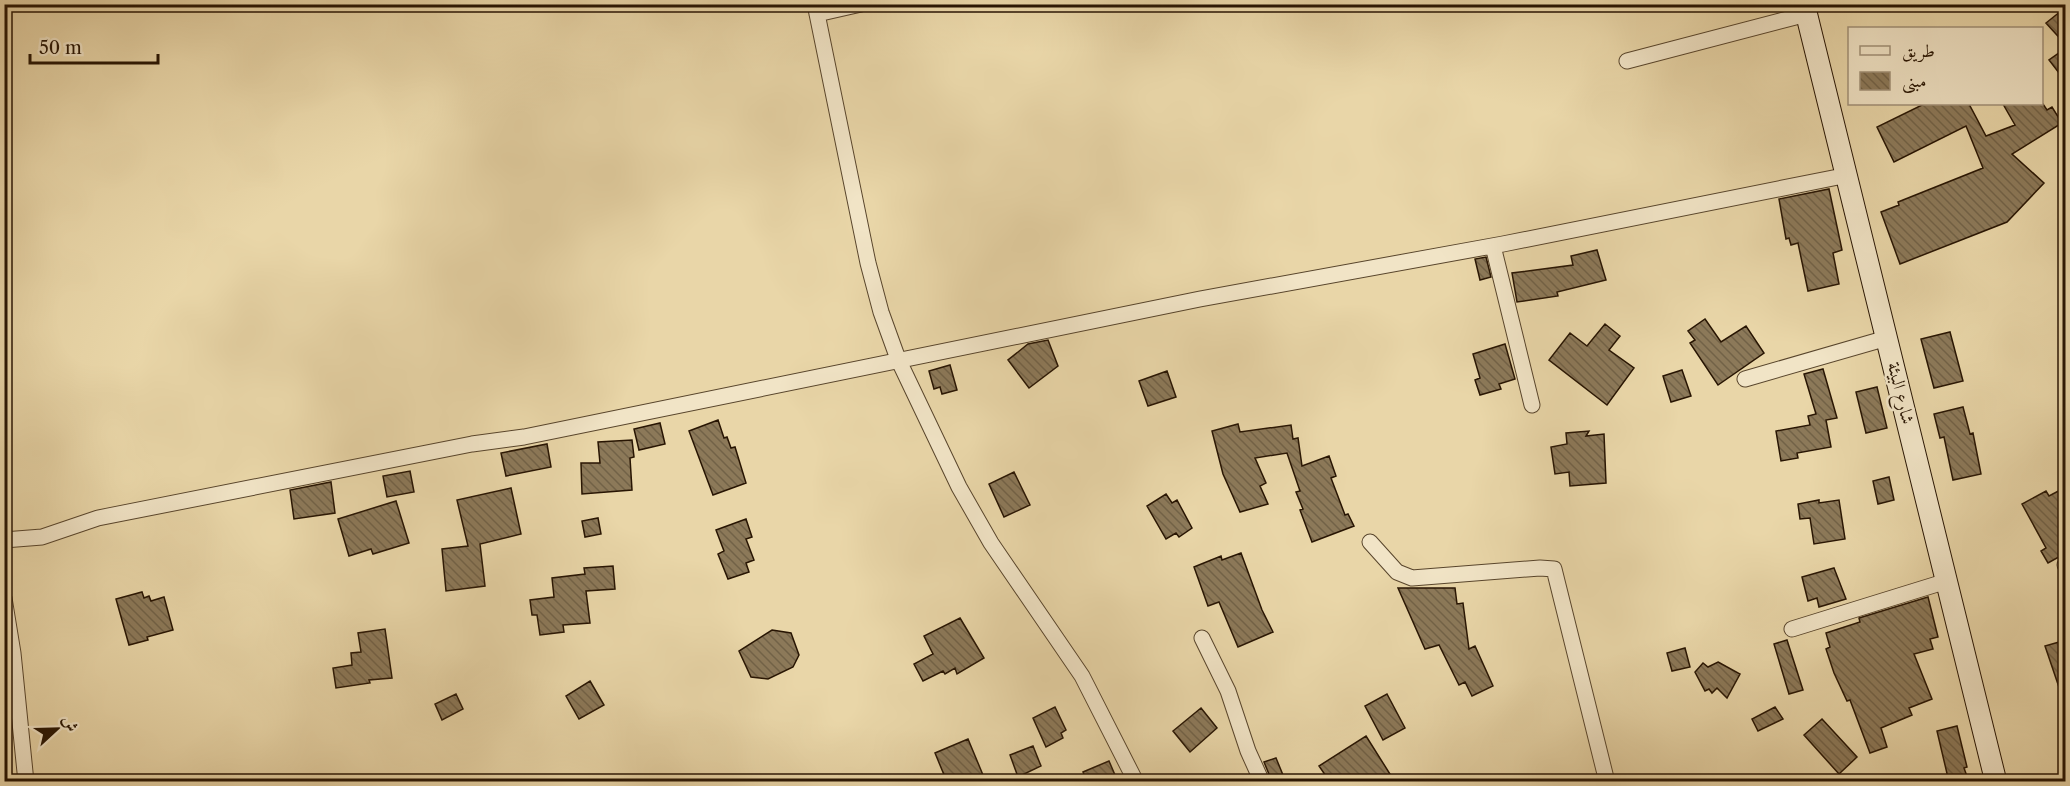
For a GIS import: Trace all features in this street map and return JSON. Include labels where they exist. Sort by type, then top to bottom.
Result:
[{"type":"street","points":[[861,4],[816,9],[868,263],[898,359],[959,487],[991,543],[1082,676],[1136,782]]},
{"type":"street","points":[[1627,61],[1805,9]]},
{"type":"street","name":"شارع البيئة","points":[[1805,9],[1848,175],[1996,782]]},
{"type":"street","points":[[4,540],[42,537],[98,518],[472,444],[535,434],[1200,299],[1493,246],[1848,175]]},
{"type":"street","points":[[1493,246],[1532,405]]},
{"type":"street","points":[[1745,379],[1887,338]]},
{"type":"street","points":[[1370,543],[1397,572],[1412,578],[1549,567],[1554,569],[1607,782]]},
{"type":"street","points":[[1792,629],[1947,581]]},
{"type":"street","points":[[4,598],[13,652],[26,782]]},
{"type":"street","points":[[1202,638],[1228,691],[1248,752],[1262,782]]},
{"type":"building","points":[[2066,7],[2066,45],[2046,23]]},
{"type":"building","points":[[2066,48],[2066,82],[2049,60]]},
{"type":"building","points":[[2043,104],[2047,110],[2052,107],[2062,123],[2012,154],[2044,183],[2007,222],[1900,264],[1881,212],[1899,205],[1898,202],[1983,168],[1966,126],[1894,162],[1877,127],[1922,105],[1970,105],[1986,136],[2015,125],[2004,105]]},
{"type":"building","points":[[1829,189],[1842,250],[1833,253],[1839,284],[1808,291],[1798,243],[1791,245],[1789,238],[1786,239],[1779,199]]},
{"type":"building","points":[[1597,250],[1606,280],[1557,292],[1558,296],[1517,302],[1512,273],[1573,265],[1571,256]]},
{"type":"building","points":[[1486,257],[1491,277],[1480,280],[1475,259]]},
{"type":"building","points":[[1705,319],[1721,342],[1746,326],[1764,353],[1718,385],[1690,343],[1695,340],[1688,331]]},
{"type":"building","points":[[1605,324],[1620,336],[1609,350],[1634,368],[1607,405],[1549,360],[1570,333],[1587,346]]},
{"type":"building","points":[[1950,332],[1963,381],[1934,388],[1921,339]]},
{"type":"building","points":[[1048,340],[1058,366],[1029,388],[1008,360],[1028,344]]},
{"type":"building","points":[[1505,344],[1515,379],[1499,384],[1501,389],[1480,395],[1475,380],[1480,378],[1473,354]]},
{"type":"building","points":[[950,365],[957,390],[942,394],[940,387],[934,389],[929,371]]},
{"type":"building","points":[[1823,369],[1837,418],[1826,420],[1831,447],[1797,453],[1798,458],[1781,461],[1776,431],[1810,425],[1808,416],[1816,414],[1804,374]]},
{"type":"building","points":[[1682,370],[1691,396],[1671,402],[1663,376]]},
{"type":"building","points":[[1167,371],[1176,397],[1148,406],[1139,381]]},
{"type":"building","points":[[1877,387],[1887,428],[1866,433],[1856,392]]},
{"type":"building","points":[[1963,407],[1970,434],[1973,433],[1981,474],[1953,480],[1944,437],[1940,438],[1934,414]]},
{"type":"building","points":[[718,420],[724,438],[727,437],[731,448],[735,447],[746,483],[713,495],[689,431]]},
{"type":"building","points":[[660,423],[665,444],[639,450],[634,429]]},
{"type":"building","points":[[1238,424],[1240,432],[1291,425],[1293,439],[1298,438],[1302,466],[1329,456],[1336,476],[1331,478],[1345,515],[1348,514],[1354,526],[1312,542],[1300,510],[1303,509],[1296,492],[1300,491],[1287,453],[1255,458],[1266,483],[1260,486],[1268,504],[1240,512],[1223,474],[1212,431]]},
{"type":"building","points":[[1589,431],[1586,436],[1604,434],[1606,483],[1570,486],[1569,472],[1555,474],[1551,447],[1567,444],[1566,433]]},
{"type":"building","points":[[632,440],[634,457],[630,458],[632,490],[582,494],[581,463],[600,463],[598,442]]},
{"type":"building","points":[[547,444],[551,467],[506,476],[501,453]]},
{"type":"building","points":[[410,471],[414,492],[387,497],[383,476]]},
{"type":"building","points":[[1014,472],[1030,505],[1004,517],[989,484]]},
{"type":"building","points":[[1889,477],[1894,500],[1878,504],[1873,481]]},
{"type":"building","points":[[331,482],[335,513],[294,519],[290,490]]},
{"type":"building","points":[[2066,487],[2066,553],[2048,563],[2041,551],[2046,548],[2022,504],[2046,491],[2049,496]]},
{"type":"building","points":[[511,488],[521,534],[480,544],[485,586],[446,591],[442,549],[468,546],[457,500]]},
{"type":"building","points":[[1166,494],[1172,503],[1177,500],[1192,528],[1179,537],[1176,533],[1166,539],[1147,506]]},
{"type":"building","points":[[1819,500],[1819,503],[1839,500],[1845,539],[1814,544],[1810,518],[1800,519],[1798,504]]},
{"type":"building","points":[[396,501],[409,543],[373,554],[371,549],[349,556],[338,519]]},
{"type":"building","points":[[598,518],[601,534],[585,537],[582,521]]},
{"type":"building","points":[[746,519],[752,537],[746,539],[754,560],[746,563],[749,572],[728,579],[718,554],[724,551],[716,530]]},
{"type":"building","points":[[1241,553],[1262,610],[1273,632],[1238,647],[1219,602],[1208,606],[1194,567],[1221,556],[1222,560]]},
{"type":"building","points":[[613,566],[615,589],[586,591],[590,623],[563,625],[564,632],[540,635],[537,615],[532,615],[530,600],[554,597],[552,578],[585,574],[584,568]]},
{"type":"building","points":[[1834,568],[1846,599],[1819,607],[1817,598],[1808,601],[1802,577]]},
{"type":"building","points":[[1398,588],[1455,588],[1457,604],[1463,603],[1469,649],[1475,646],[1493,686],[1472,696],[1465,682],[1459,685],[1439,645],[1425,649]]},
{"type":"building","points":[[142,592],[144,598],[149,596],[151,601],[164,597],[173,630],[129,645],[116,599]]},
{"type":"building","points":[[1928,597],[1938,637],[1930,639],[1933,649],[1914,654],[1932,699],[1909,708],[1912,715],[1881,728],[1887,747],[1870,753],[1850,700],[1847,701],[1834,673],[1826,649],[1830,647],[1826,633],[1860,622],[1859,618]]},
{"type":"building","points":[[960,618],[984,658],[957,674],[955,668],[923,681],[914,664],[933,654],[924,636]]},
{"type":"building","points":[[385,629],[392,678],[369,680],[370,683],[336,688],[333,668],[352,665],[351,653],[361,652],[358,633]]},
{"type":"building","points":[[772,630],[791,633],[799,655],[793,667],[768,679],[751,677],[739,651]]},
{"type":"building","points":[[1787,640],[1803,690],[1789,694],[1774,644]]},
{"type":"building","points":[[2066,640],[2066,698],[2063,699],[2045,646]]},
{"type":"building","points":[[1685,648],[1690,667],[1672,671],[1667,653]]},
{"type":"building","points":[[1718,662],[1740,674],[1727,698],[1717,688],[1712,693],[1709,689],[1705,691],[1695,672],[1703,663],[1708,667]]},
{"type":"building","points":[[590,681],[604,705],[579,719],[566,696]]},
{"type":"building","points":[[456,694],[463,709],[442,720],[435,704]]},
{"type":"building","points":[[1387,694],[1405,728],[1383,740],[1365,706]]},
{"type":"building","points":[[1055,707],[1066,730],[1061,733],[1063,738],[1046,747],[1033,718]]},
{"type":"building","points":[[1775,707],[1783,719],[1758,731],[1752,719]]},
{"type":"building","points":[[1201,708],[1217,728],[1190,752],[1173,731]]},
{"type":"building","points":[[1822,719],[1857,757],[1839,774],[1804,735]]},
{"type":"building","points":[[1957,726],[1967,767],[1964,768],[1969,782],[1949,782],[1937,731]]},
{"type":"building","points":[[1366,736],[1395,782],[1330,782],[1319,766]]},
{"type":"building","points":[[968,739],[983,775],[967,782],[947,782],[935,753]]},
{"type":"building","points":[[1033,746],[1041,766],[1018,777],[1010,755]]},
{"type":"building","points":[[1276,758],[1283,775],[1271,779],[1264,762]]},
{"type":"building","points":[[1109,761],[1118,782],[1087,782],[1083,772]]}]
